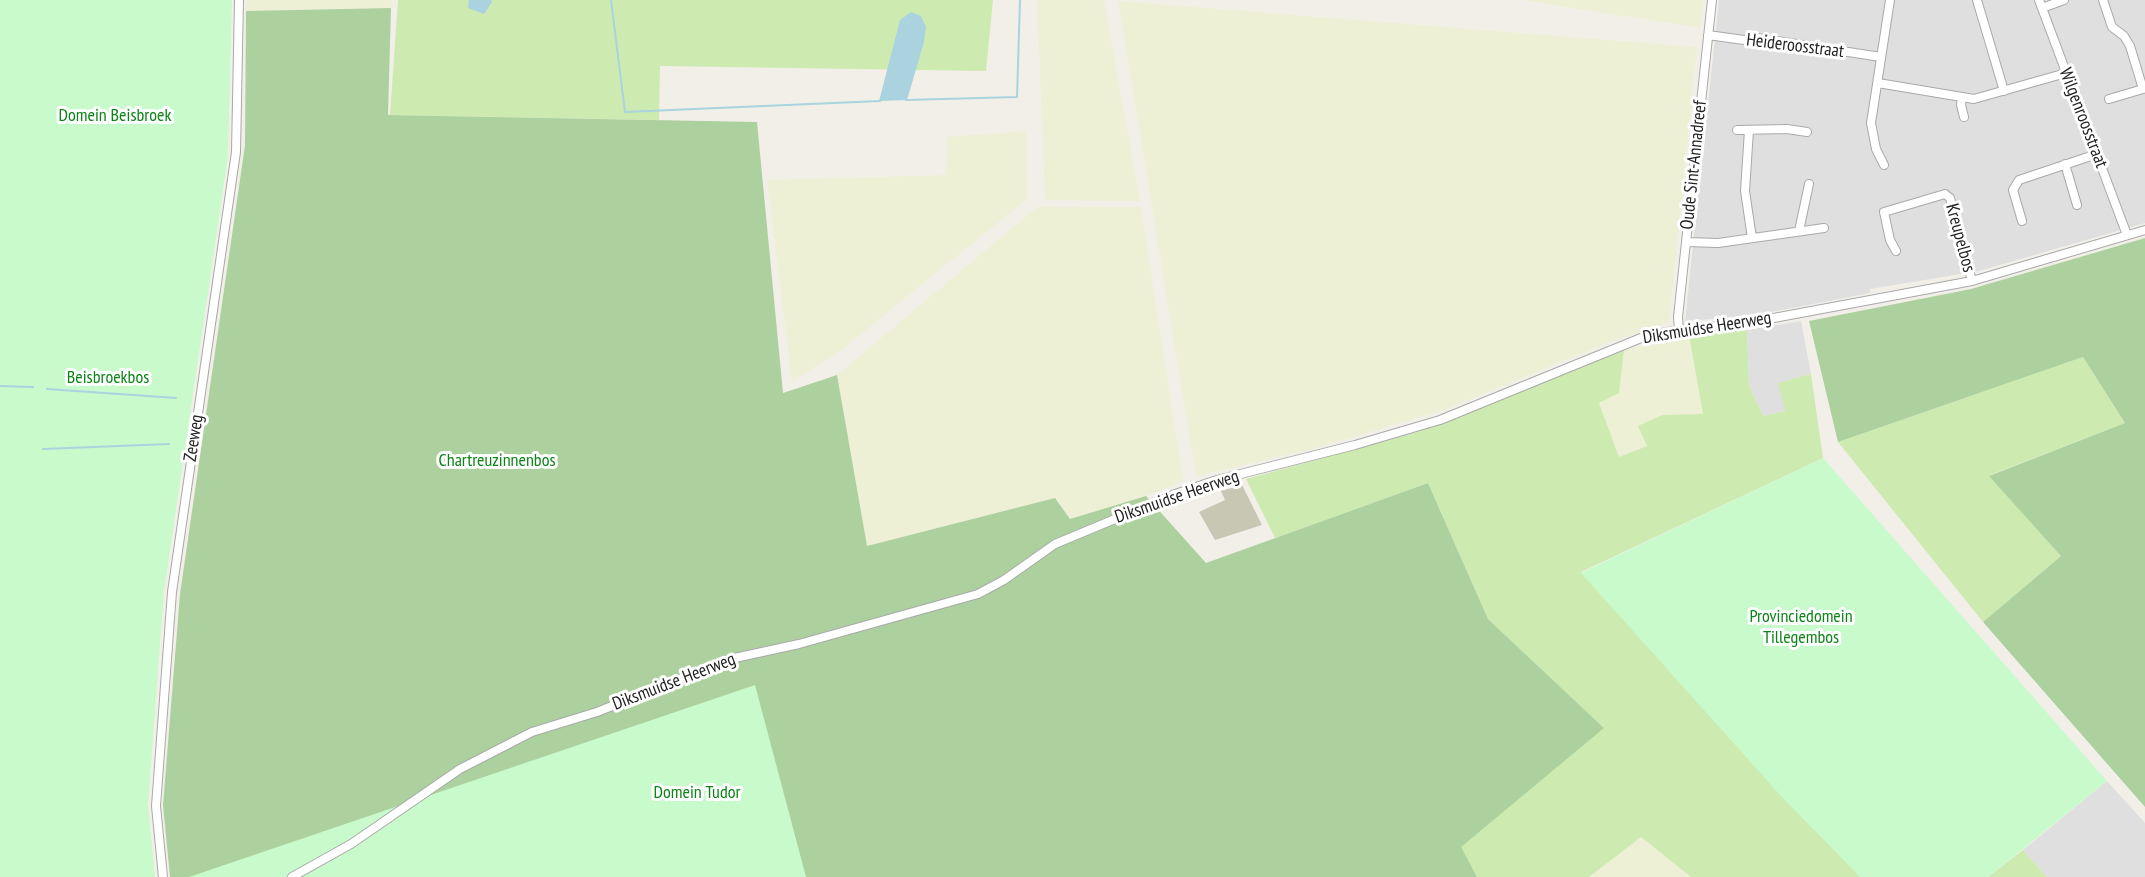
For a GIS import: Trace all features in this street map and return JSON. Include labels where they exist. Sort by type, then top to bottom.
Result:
[{"type":"street","name":"Zeeweg","points":[[163,877],[156,806],[172,592],[237,152],[239,0]]},
{"type":"street","name":"Oude Sint-Annadreef","points":[[1679,330],[1712,0]]},
{"type":"street","points":[[1884,165],[1876,149],[1872,131],[1890,0]]},
{"type":"street","points":[[1977,0],[2004,91]]},
{"type":"street","points":[[2040,4],[2064,0]]},
{"type":"street","points":[[2103,0],[2109,22],[2130,46],[2144,88],[2109,99]]},
{"type":"street","name":"Wilgenroosstraat","points":[[2040,4],[2127,236]]},
{"type":"street","name":"Heideroosstraat","points":[[1708,35],[1751,41],[1757,38],[1881,57]]},
{"type":"street","points":[[1878,82],[1974,99],[2066,73]]},
{"type":"street","points":[[1962,97],[1964,117]]},
{"type":"street","points":[[1737,130],[1787,129],[1807,132]]},
{"type":"street","points":[[1749,130],[1745,191],[1752,238]]},
{"type":"street","points":[[2022,220],[2013,190],[2019,180],[2097,154]]},
{"type":"street","points":[[2065,164],[2077,204]]},
{"type":"street","points":[[1798,231],[1809,184]]},
{"type":"street","name":"Kreupelbos","points":[[1896,251],[1890,240],[1884,212],[1945,194],[1950,198],[1972,281]]},
{"type":"street","points":[[1686,242],[1718,243],[1824,228]]},
{"type":"street","name":"Diksmuidse Heerweg","points":[[292,877],[351,844],[460,769],[532,732],[597,712],[730,659],[799,644],[978,594],[1004,580],[1055,544],[1175,494],[1217,480],[1355,445],[1440,420],[1628,342],[1679,330],[1747,323],[1972,281],[2145,230]]},
{"type":"shaded area","points":[[248,0],[392,0],[391,8],[246,11]]},
{"type":"shaded area","points":[[1037,0],[1104,0],[1140,201],[1045,200]]},
{"type":"shaded area","points":[[1522,0],[1704,0],[1700,28]]},
{"type":"shaded area","points":[[1719,0],[2145,0],[2145,223],[1979,271],[1870,289],[1870,293],[1750,316],[1685,321]]},
{"type":"shaded area","points":[[1118,1],[1697,47],[1669,322],[1612,341],[1444,410],[1312,449],[1196,476]]},
{"type":"shaded area","points":[[1026,131],[1027,199],[835,355],[792,381],[767,180],[946,175],[947,137]]},
{"type":"shaded area","points":[[1037,207],[1141,207],[1183,481],[1146,496],[1070,519],[1055,498],[866,547],[837,375]]},
{"type":"shaded area","points":[[1801,321],[1811,374],[1779,383],[1785,411],[1763,416],[1749,385],[1747,330]]},
{"type":"shaded area","points":[[1689,335],[1703,415],[1662,415],[1639,426],[1647,446],[1619,457],[1599,403],[1619,393],[1624,350]]},
{"type":"shaded area","points":[[1242,485],[1262,525],[1215,540],[1199,512],[1225,500],[1221,491]]},
{"type":"shaded area","points":[[2107,781],[2145,823],[2145,877],[2047,877],[2023,850]]},
{"type":"shaded area","points":[[1641,836],[1691,877],[1589,877]]},
{"type":"green space","name":"Domein Beisbroek","points":[[0,0],[232,0],[228,156],[164,591],[148,805],[155,877],[0,877]]},
{"type":"green space","points":[[398,0],[993,0],[986,71],[660,66],[659,120],[390,115]]},
{"type":"green space","name":"Chartreuzinnenbos","points":[[391,8],[388,115],[757,122],[783,393],[837,375],[867,546],[1055,498],[1070,519],[1146,496],[1206,563],[1428,483],[1488,619],[1604,728],[1461,847],[1477,877],[170,877],[163,805],[180,594],[245,145],[246,11]]},
{"type":"green space","points":[[2145,238],[2145,807],[1983,622],[2061,556],[1989,476],[2125,423],[2083,357],[1838,442],[1809,321],[1971,289]]},
{"type":"green space","points":[[1747,330],[1749,385],[1763,416],[1785,411],[1778,383],[1811,374],[1823,458],[1581,572],[1860,877],[1691,877],[1641,837],[1589,877],[1477,877],[1460,847],[1603,727],[1488,619],[1428,483],[1275,538],[1246,479],[1418,432],[1624,350],[1619,393],[1599,403],[1619,457],[1647,446],[1638,426],[1662,415],[1703,414],[1689,335]]},
{"type":"green space","points":[[2083,357],[2125,423],[1990,475],[2061,556],[1983,622],[1838,442]]},
{"type":"green space","name":"Provinciedomein Tillegembos","points":[[1823,458],[2107,781],[1988,877],[1860,877],[1781,796],[1581,573]]},
{"type":"green space","name":"Domein Tudor","points":[[755,685],[806,877],[189,877]]},
{"type":"green space","points":[[2023,850],[2047,877],[1988,877]]},
{"type":"water","points":[[469,0],[491,0],[492,2],[484,14],[468,8]]},
{"type":"water","points":[[911,12],[921,16],[926,27],[924,42],[907,100],[879,101],[900,20]]},
{"type":"waterway","points":[[611,0],[625,112],[880,101]]},
{"type":"waterway","points":[[906,100],[1017,97],[1020,0]]},
{"type":"waterway","points":[[0,386],[33,387]]},
{"type":"waterway","points":[[47,389],[176,398]]},
{"type":"waterway","points":[[43,449],[169,444]]},
{"type":"park label","name":"Beisbroekbos","points":[[108,378]]}]
